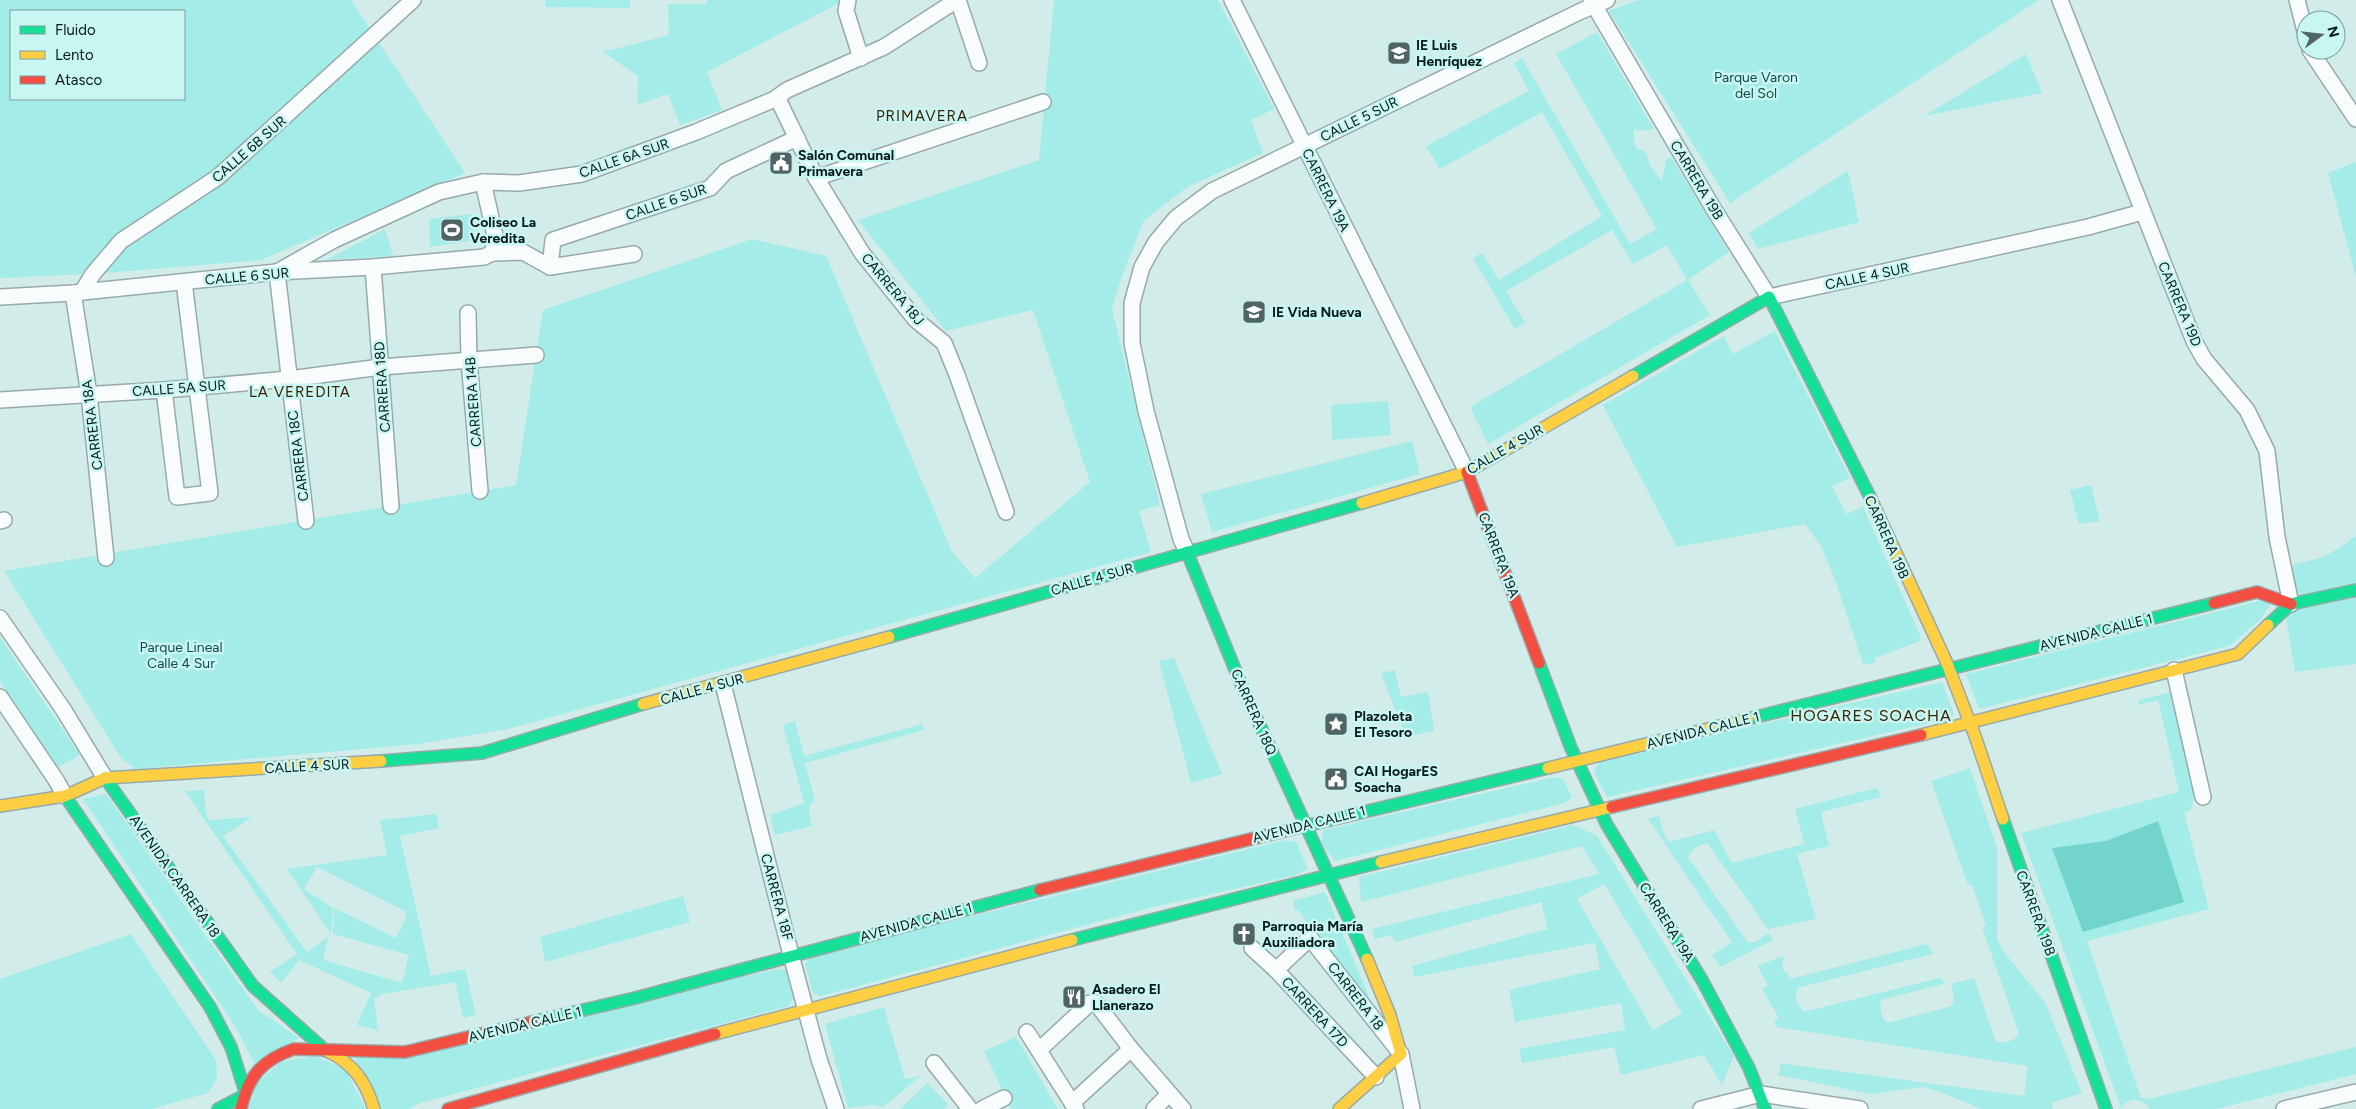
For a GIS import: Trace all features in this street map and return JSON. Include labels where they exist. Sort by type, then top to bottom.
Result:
[{"type":"main road","name":"CALLE 4 SUR","points":[[0,806],[65,796],[105,778],[432,758],[482,753],[632,707],[723,684],[1467,472],[1769,297]]},
{"type":"main road","name":"CARRERA 19B","points":[[1769,297],[1867,490],[1949,669],[1970,723],[2012,847],[2106,1109]]},
{"type":"main road","name":"CARRERA 19A","points":[[1467,472],[1577,761],[1606,825],[1702,980],[1749,1068],[1763,1102]]},
{"type":"main road","name":"CARRERA 18Q","points":[[1187,552],[1210,613],[1385,1004],[1401,1054]]},
{"type":"main road","points":[[448,1109],[806,1009],[1328,874],[1970,723],[2238,654],[2291,604],[2356,590]]},
{"type":"main road","name":"AVENIDA CALLE 1","points":[[244,1094],[254,1074],[266,1062],[279,1054],[294,1049],[405,1052],[635,998],[1020,895],[1577,761],[2257,592],[2291,604]]},
{"type":"main road","name":"AVENIDA CARRERA 18","points":[[105,778],[253,986],[326,1051],[348,1062],[361,1075],[370,1091],[374,1109]]},
{"type":"main road","points":[[65,796],[205,998],[229,1040],[240,1070],[244,1094],[241,1109]]},
{"type":"main road","points":[[1339,1109],[1401,1054]]},
{"type":"main road","points":[[218,1109],[244,1094]]},
{"type":"street","name":"CALLE 6B SUR","points":[[77,293],[121,242],[218,178],[413,0]]},
{"type":"street","points":[[848,0],[846,11],[861,58]]},
{"type":"street","points":[[958,0],[979,63]]},
{"type":"street","name":"CALLE 6A SUR","points":[[277,272],[334,240],[439,192],[483,182],[519,183],[582,174],[696,132],[777,98],[787,90],[861,58],[919,26],[958,0]]},
{"type":"street","name":"CARRERA 19A","points":[[1232,0],[1467,472]]},
{"type":"street","name":"CARRERA 19D","points":[[2060,0],[2142,212],[2200,352],[2247,410],[2267,451],[2277,537],[2291,604]]},
{"type":"street","name":"CALLE 5 SUR","points":[[1132,303],[1142,267],[1156,242],[1176,218],[1212,191],[1598,2]]},
{"type":"street","name":"CARRERA 19B","points":[[1598,2],[1713,208],[1769,297]]},
{"type":"street","points":[[2318,60],[2356,119]]},
{"type":"street","name":"CARRERA 18J","points":[[777,98],[816,178],[862,253],[916,320],[944,343],[1006,512]]},
{"type":"street","points":[[816,178],[1042,102]]},
{"type":"street","name":"CALLE 6 SUR","points":[[0,297],[77,293],[277,272],[373,267],[484,257],[492,253],[523,252],[550,267],[553,240],[710,188],[726,171],[797,138]]},
{"type":"street","points":[[483,182],[496,240],[492,253]]},
{"type":"street","name":"CALLE 4 SUR","points":[[1769,297],[2088,227],[2142,212]]},
{"type":"street","points":[[550,267],[634,254]]},
{"type":"street","name":"CARRERA 18D","points":[[373,267],[392,506]]},
{"type":"street","name":"CARRERA 18C","points":[[277,272],[306,521]]},
{"type":"street","points":[[164,390],[177,497],[210,493],[184,282]]},
{"type":"street","name":"CARRERA 18A","points":[[77,293],[106,558]]},
{"type":"street","name":"CARRERA 18Q","points":[[1132,303],[1132,343],[1144,401],[1181,538],[1187,552]]},
{"type":"street","name":"CARRERA 14B","points":[[468,312],[469,360],[480,492]]},
{"type":"street","name":"CALLE 5A SUR","points":[[0,400],[164,390],[289,379],[381,368],[536,355]]},
{"type":"street","name":"AVENIDA CARRERA 18","points":[[0,618],[63,709],[105,778]]},
{"type":"street","points":[[2174,670],[2203,797]]},
{"type":"street","name":"CARRERA 18F","points":[[723,684],[791,955],[819,1059],[836,1109]]},
{"type":"street","points":[[0,697],[65,796]]},
{"type":"street","name":"CARRERA 18","points":[[1276,970],[1310,938],[1401,1054]]},
{"type":"street","name":"CARRERA 17D","points":[[1252,948],[1276,970],[1376,1077]]},
{"type":"street","points":[[1039,1050],[1090,1003],[1096,1003],[1183,1109]]},
{"type":"street","points":[[1028,1032],[1074,1106],[1132,1049]]},
{"type":"street","name":"CARRERA 18Q","points":[[1401,1054],[1412,1109]]},
{"type":"street","points":[[934,1063],[970,1109]]},
{"type":"street","points":[[2284,1109],[2356,1092]]},
{"type":"street","points":[[1154,1109],[1169,1094]]},
{"type":"street","points":[[982,1109],[1004,1098]]},
{"type":"street","points":[[1701,1109],[1763,1102],[1860,1109]]},
{"type":"green space","points":[[0,0],[351,0],[465,173],[261,260],[93,274],[0,278]]},
{"type":"green space","points":[[545,0],[630,0],[630,8],[546,7]]},
{"type":"green space","points":[[707,0],[845,0],[707,72],[722,110],[680,125],[668,94],[637,105],[638,76],[603,52],[669,35],[668,4],[707,4]]},
{"type":"green space","name":"Parque Lineal Calle 4 Sur","points":[[1054,0],[1218,0],[1274,109],[1251,120],[1263,153],[1189,186],[1144,220],[1121,279],[1112,309],[1160,505],[1139,511],[1151,552],[508,729],[418,744],[135,769],[121,758],[4,571],[516,485],[543,310],[752,239],[826,256],[952,552],[975,578],[1090,482],[1033,310],[946,331],[858,220],[1039,160]]},
{"type":"green space","name":"Parque Varon del Sol","points":[[1639,0],[2039,0],[1730,203],[1609,11]]},
{"type":"green space","points":[[1597,32],[1654,129],[1638,131],[1634,129],[1634,140],[1637,149],[1645,151],[1651,167],[1662,181],[1666,159],[1671,157],[1729,252],[1688,280],[1710,315],[1488,444],[1470,407],[1687,280],[1667,245],[1633,264],[1612,230],[1506,291],[1525,323],[1515,329],[1473,258],[1482,253],[1499,280],[1602,216],[1542,112],[1440,169],[1426,146],[1529,91],[1514,63],[1522,58],[1630,244],[1657,229],[1556,54]]},
{"type":"green space","points":[[2026,54],[2042,93],[1924,116]]},
{"type":"green space","points":[[2356,162],[2356,277],[2328,173]]},
{"type":"green space","points":[[1848,171],[1859,222],[1758,249],[1749,233]]},
{"type":"green space","name":"Coliseo La Veredita","points":[[472,214],[476,240],[430,247],[429,219]]},
{"type":"green space","points":[[385,229],[393,256],[326,260]]},
{"type":"green space","points":[[1775,331],[1850,478],[1832,486],[1846,514],[1863,507],[1920,635],[1920,641],[1875,658],[1875,663],[1863,664],[1834,577],[1821,546],[1805,524],[1677,547],[1603,405],[1724,336],[1733,354]]},
{"type":"green space","points":[[1388,401],[1391,435],[1332,440],[1331,405]]},
{"type":"green space","points":[[1412,441],[1420,474],[1212,532],[1201,494]]},
{"type":"green space","points":[[2091,485],[2100,521],[2079,524],[2070,490]]},
{"type":"green space","points":[[2356,535],[2356,664],[2295,672],[2279,577],[2296,564],[2324,557]]},
{"type":"green space","points":[[2267,599],[2270,605],[2261,619],[2229,646],[1979,709],[1966,674]]},
{"type":"green space","points":[[0,637],[80,755],[58,767],[0,681]]},
{"type":"green space","points":[[1174,658],[1222,774],[1191,783],[1159,661]]},
{"type":"green space","points":[[1395,670],[1401,697],[1428,692],[1434,731],[1406,737],[1381,673]]},
{"type":"green space","points":[[1942,682],[1954,714],[1951,718],[1607,797],[1594,772],[1599,762]]},
{"type":"green space","points":[[2171,692],[2195,793],[2191,810],[2184,812],[2209,909],[2087,941],[2141,1098],[2149,1099],[2356,1047],[2356,1074],[2216,1109],[2150,1109],[2143,1102],[2136,1100],[2124,1104],[2121,1108],[2021,833],[2179,792],[2158,700],[2139,705],[2139,700]]},
{"type":"green space","points":[[795,721],[804,756],[922,724],[924,730],[805,763],[815,800],[810,804],[809,814],[812,826],[775,835],[770,815],[804,803],[783,725]]},
{"type":"green space","points":[[1970,768],[1997,848],[1997,939],[2003,951],[2046,1004],[2082,1093],[2051,1103],[2053,1109],[1982,1109],[1923,1087],[1871,1094],[1778,1075],[1781,1066],[1779,1063],[2024,1096],[2028,1066],[1777,1027],[1774,1021],[1779,1018],[1762,989],[1768,985],[1757,966],[1783,956],[1784,973],[1787,972],[1790,979],[1927,944],[1933,954],[1797,988],[1797,994],[1795,995],[1798,1006],[1800,1005],[1803,1012],[1939,978],[1946,983],[1881,1000],[1881,1012],[1887,1023],[1952,1006],[1954,998],[1951,984],[1974,978],[1996,1042],[2009,1041],[2017,1037],[2019,1034],[1982,927],[1986,925],[1972,885],[1968,885],[1931,781]]},
{"type":"green space","points":[[1554,777],[1563,779],[1572,797],[1565,803],[1335,861],[1321,844],[1324,830]]},
{"type":"green space","points":[[1877,788],[1881,797],[1821,812],[1829,846],[1797,854],[1816,919],[1768,929],[1708,844],[1699,846],[1692,851],[1688,857],[1748,943],[1755,942],[1769,933],[1773,940],[1720,967],[1712,955],[1732,942],[1648,819],[1659,816],[1664,835],[1669,842],[1714,830],[1732,863],[1804,844],[1795,809]]},
{"type":"green space","points":[[204,790],[206,816],[211,820],[252,817],[223,836],[307,952],[328,937],[323,960],[402,983],[409,955],[333,934],[334,908],[396,938],[406,918],[405,911],[317,867],[304,889],[333,908],[331,934],[287,869],[387,855],[380,820],[436,814],[439,828],[400,836],[431,976],[465,969],[476,1015],[463,1018],[455,982],[382,994],[374,999],[378,1030],[357,1025],[371,993],[299,960],[281,983],[270,972],[297,954],[185,791]]},
{"type":"green space","points":[[106,794],[258,1010],[299,1038],[255,1064],[235,1026],[83,799]]},
{"type":"green space","points":[[1573,825],[1597,836],[1734,1056],[1722,1085],[1704,1055],[1621,1075],[1614,1047],[1522,1063],[1519,1049],[1625,1030],[1621,1003],[1515,1022],[1509,990],[1600,969],[1595,943],[1414,977],[1412,966],[1548,929],[1541,902],[1395,942],[1392,935],[1375,939],[1372,929],[1599,874],[1582,846],[1361,902],[1359,877]],"holes":[[[1604,884],[1682,1013],[1653,1030],[1577,899]]]},
{"type":"green space","points":[[1286,840],[1296,842],[1308,869],[1296,875],[1149,908],[821,996],[813,993],[805,965],[811,955]]},
{"type":"green space","points":[[1325,892],[1381,1025],[1299,911],[1295,910],[1293,901]]},
{"type":"green space","points":[[683,896],[690,922],[545,962],[540,937]]},
{"type":"green space","points":[[131,934],[216,1060],[217,1078],[208,1093],[151,1109],[0,1109],[0,979]]},
{"type":"green space","points":[[778,969],[787,970],[793,999],[789,1006],[420,1103],[410,1109],[380,1109],[355,1059]]},
{"type":"green space","points":[[884,1007],[905,1079],[921,1076],[883,1107],[875,1105],[848,1108],[825,1024]]},
{"type":"green space","points":[[1016,1037],[1058,1109],[1011,1109],[984,1051]]},
{"type":"green space","points":[[313,1056],[344,1068],[366,1109],[249,1109],[256,1084],[281,1062]]},
{"type":"green space","points":[[927,1083],[948,1104],[944,1109],[900,1109]]},
{"type":"shaded area","points":[[2158,821],[2184,902],[2083,932],[2052,848],[2106,841]]},
{"type":"traffic: fast","points":[[1633,376],[1769,297],[1871,499]]},
{"type":"traffic: fast","points":[[889,637],[1362,503]]},
{"type":"traffic: fast","points":[[1187,552],[1241,684],[1367,959]]},
{"type":"traffic: fast","points":[[2268,625],[2291,604],[2356,590]]},
{"type":"traffic: fast","points":[[1748,719],[2214,603]]},
{"type":"traffic: fast","points":[[1539,663],[1571,748],[1607,825],[1702,980],[1749,1068],[1765,1109]]},
{"type":"traffic: fast","points":[[381,761],[482,753],[643,704]]},
{"type":"traffic: fast","points":[[1301,827],[1548,768]]},
{"type":"traffic: fast","points":[[105,778],[253,986],[326,1051]]},
{"type":"traffic: fast","points":[[65,796],[210,1007],[231,1047],[245,1091]]},
{"type":"traffic: fast","points":[[2003,819],[2106,1109]]},
{"type":"traffic: fast","points":[[1072,940],[1381,862]]},
{"type":"traffic: fast","points":[[532,1022],[635,998],[1040,890]]},
{"type":"traffic: fast","points":[[218,1109],[243,1096]]},
{"type":"traffic: slow","points":[[1362,503],[1467,472],[1633,376]]},
{"type":"traffic: slow","points":[[1871,499],[1946,661],[1975,736],[2003,819]]},
{"type":"traffic: slow","points":[[1921,735],[2238,654],[2268,625]]},
{"type":"traffic: slow","points":[[643,704],[889,637]]},
{"type":"traffic: slow","points":[[1548,768],[1748,719]]},
{"type":"traffic: slow","points":[[0,806],[65,796],[105,778],[381,761]]},
{"type":"traffic: slow","points":[[1381,862],[1612,807]]},
{"type":"traffic: slow","points":[[715,1034],[1072,940]]},
{"type":"traffic: slow","points":[[1339,1109],[1401,1054],[1390,1015],[1367,959]]},
{"type":"traffic: slow","points":[[327,1051],[344,1061],[357,1074],[367,1090],[374,1109]]},
{"type":"traffic: jam","points":[[1467,472],[1539,663]]},
{"type":"traffic: jam","points":[[2214,603],[2257,592],[2291,604]]},
{"type":"traffic: jam","points":[[1612,807],[1921,735]]},
{"type":"traffic: jam","points":[[1040,890],[1301,827]]},
{"type":"traffic: jam","points":[[241,1109],[252,1078],[258,1071],[273,1058],[294,1049],[405,1052],[532,1022]]},
{"type":"traffic: jam","points":[[448,1109],[715,1034]]},
{"type":"place","name":"IE Luis Henríquez","points":[[1399,53]]},
{"type":"place","name":"Salón Comunal Primavera","points":[[781,163]]},
{"type":"place","name":"Coliseo La Veredita","points":[[452,230]]},
{"type":"place","name":"IE Vida Nueva","points":[[1254,312]]},
{"type":"place","name":"Plazoleta El Tesoro","points":[[1336,724]]},
{"type":"place","name":"CAI HogarES Soacha","points":[[1336,779]]},
{"type":"place","name":"Parroquia María Auxiliadora","points":[[1244,934]]},
{"type":"place","name":"Asadero El Llanerazo","points":[[1074,997]]},
{"type":"district","name":"PRIMAVERA","points":[[922,116]]},
{"type":"district","name":"LA VEREDITA","points":[[300,392]]},
{"type":"district","name":"HOGARES SOACHA","points":[[1871,715]]}]
